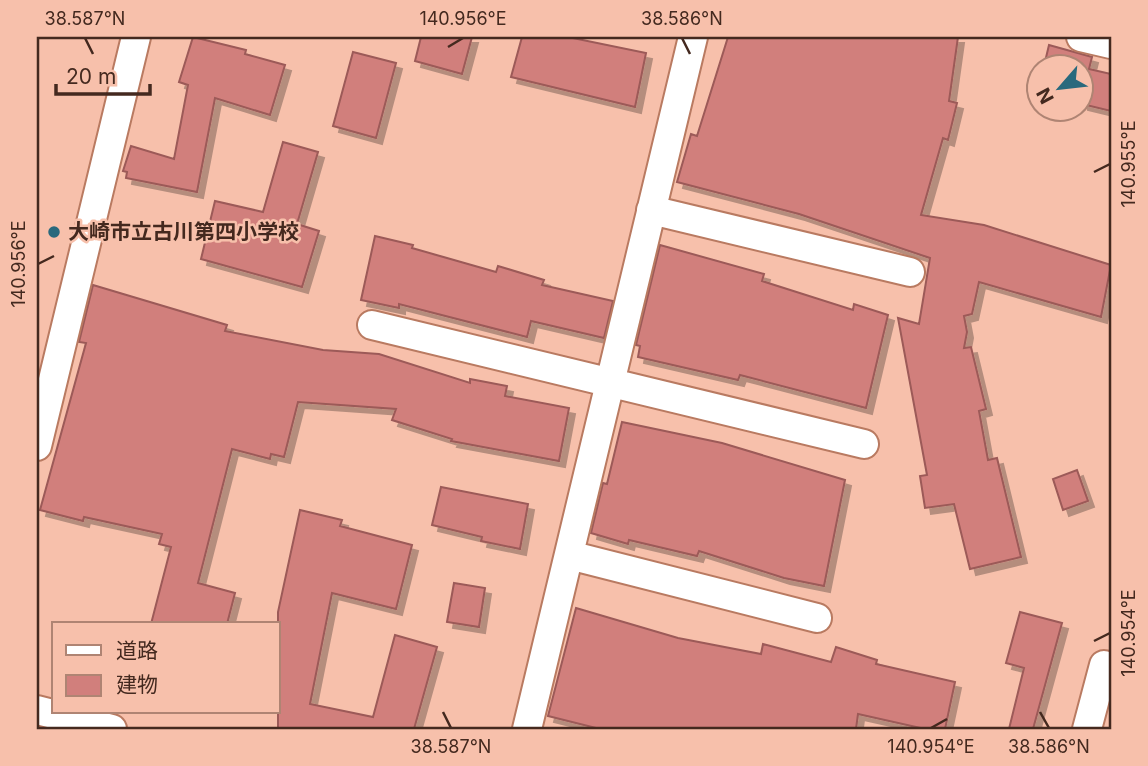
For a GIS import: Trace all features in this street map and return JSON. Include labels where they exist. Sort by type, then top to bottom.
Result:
[{"type":"street","points":[[37,446],[136,37]]},
{"type":"street","points":[[527,729],[693,37]]},
{"type":"street","points":[[1081,37],[1111,44]]},
{"type":"street","points":[[652,210],[910,272]]},
{"type":"street","points":[[372,326],[864,444]]},
{"type":"street","points":[[569,555],[817,618]]},
{"type":"street","points":[[1087,729],[1104,665]]},
{"type":"street","points":[[56,714],[112,729]]},
{"type":"building","points":[[193,37],[246,50],[245,54],[285,65],[270,115],[215,98],[197,192],[126,178],[127,172],[123,171],[131,146],[174,159],[188,85],[179,82]]},
{"type":"building","points":[[421,37],[472,37],[462,74],[415,61]]},
{"type":"building","points":[[522,37],[568,37],[646,53],[635,107],[511,77]]},
{"type":"building","points":[[728,37],[958,37],[949,101],[957,103],[948,140],[943,138],[921,215],[984,225],[1111,265],[1101,317],[979,282],[972,314],[964,316],[967,332],[964,348],[971,347],[986,409],[979,411],[988,460],[997,458],[1021,557],[970,569],[954,504],[925,508],[920,476],[927,475],[898,318],[919,324],[930,258],[799,214],[677,182],[691,134],[697,136]]},
{"type":"building","points":[[1049,45],[1074,52],[1047,52]]},
{"type":"building","points":[[353,52],[396,63],[376,138],[333,126]]},
{"type":"building","points":[[1096,71],[1111,74],[1111,111],[1096,107]]},
{"type":"building","points":[[283,142],[318,152],[297,224],[319,231],[302,287],[201,259],[215,201],[263,212]]},
{"type":"building","points":[[375,236],[413,245],[412,248],[496,272],[498,266],[544,280],[542,285],[613,301],[604,338],[531,321],[527,337],[399,304],[399,308],[361,300]]},
{"type":"building","points":[[660,245],[764,274],[762,281],[853,310],[854,304],[888,315],[866,408],[740,375],[738,380],[638,357],[640,346],[636,345]]},
{"type":"building","points":[[93,285],[227,325],[225,331],[323,350],[379,354],[470,383],[470,379],[507,386],[505,396],[569,408],[559,461],[451,441],[452,439],[392,420],[396,409],[298,402],[284,457],[271,454],[270,459],[232,449],[198,583],[235,593],[228,622],[152,622],[171,547],[159,544],[162,534],[84,517],[83,521],[40,510],[86,343],[79,342]]},
{"type":"building","points":[[622,422],[722,443],[845,480],[824,586],[784,578],[699,551],[697,556],[629,540],[628,544],[591,533],[603,483],[607,484]]},
{"type":"building","points":[[1077,470],[1088,501],[1063,510],[1053,479]]},
{"type":"building","points":[[441,487],[528,504],[520,549],[481,541],[482,537],[432,525]]},
{"type":"building","points":[[300,510],[342,520],[340,526],[412,545],[396,609],[332,593],[310,704],[373,717],[395,635],[437,647],[414,729],[278,729],[278,612]]},
{"type":"building","points":[[454,583],[485,588],[479,627],[447,622]]},
{"type":"building","points":[[576,608],[678,638],[761,654],[763,644],[831,662],[836,647],[877,660],[876,664],[955,682],[945,729],[925,729],[858,714],[856,729],[600,729],[548,716]]},
{"type":"building","points":[[1020,612],[1062,623],[1033,729],[1009,729],[1024,668],[1006,663]]},
{"type":"place","name":"大崎市立古川第四小学校","points":[[54,232]]}]
